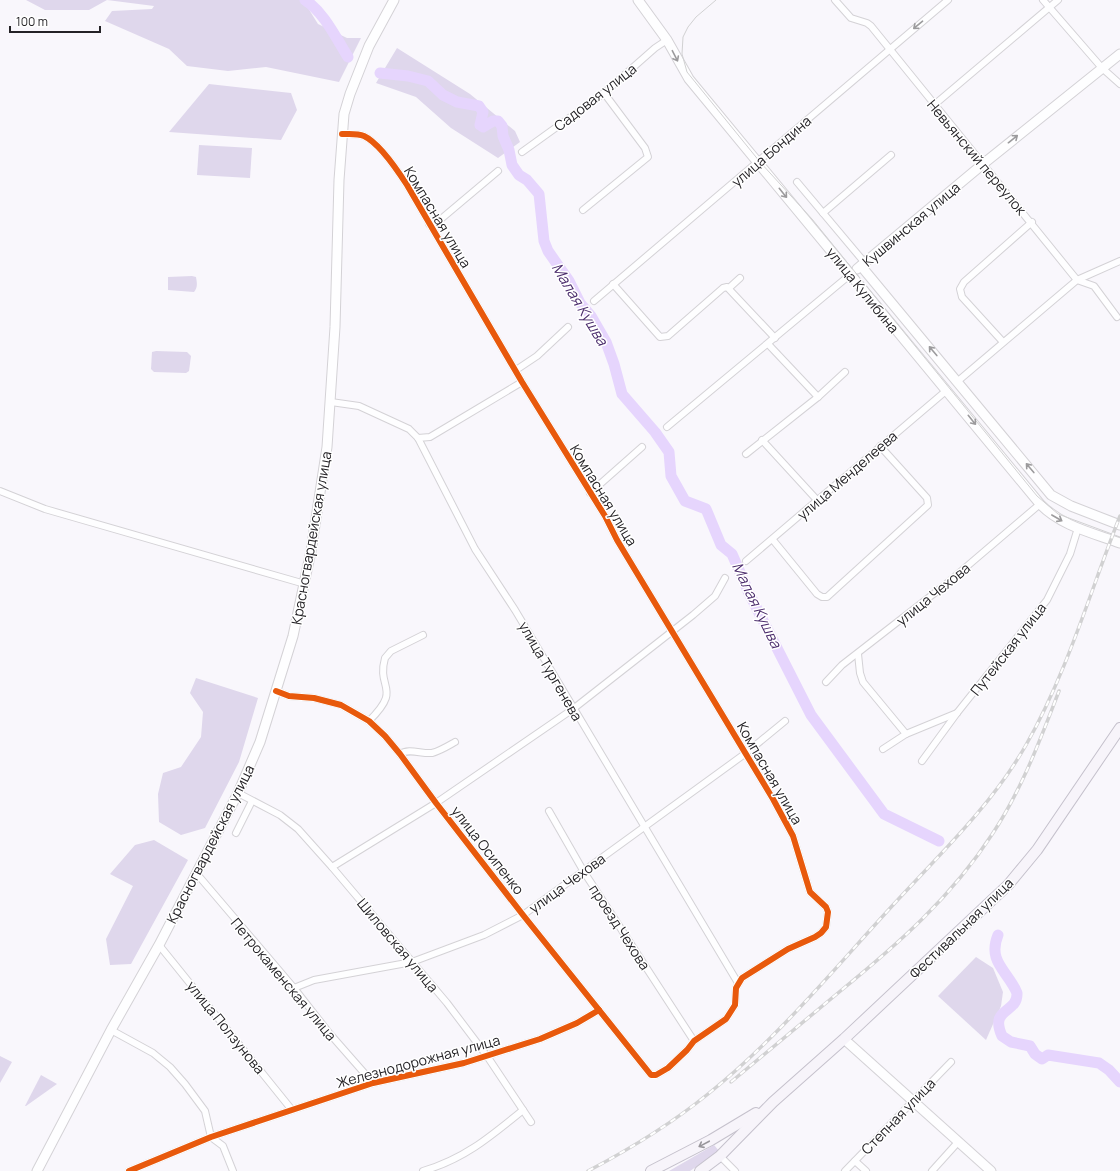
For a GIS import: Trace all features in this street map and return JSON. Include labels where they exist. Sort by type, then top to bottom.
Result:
[{"type":"main road","name":"Красногвардейская улица","points":[[37,1171],[111,1030],[197,874],[238,793],[260,742],[276,692],[293,636],[305,584],[326,454],[331,402],[339,180],[344,114],[355,79],[369,46],[394,0]]},
{"type":"main road","name":"улица Кулибина","points":[[638,0],[667,40],[689,79],[1040,504],[1048,512],[1078,528],[1120,543]]},
{"type":"main road","name":"Кушвинская улица","points":[[851,274],[983,164],[1120,54]]},
{"type":"main road","name":"улица Кулибина","points":[[863,264],[1051,495],[1071,506],[1120,524]]},
{"type":"main road","name":"Фестивальная улица","points":[[700,1171],[720,1156],[773,1102],[844,1039],[1008,885],[1037,850],[1120,728]]},
{"type":"main road","points":[[844,1039],[914,1100],[991,1171]]},
{"type":"main road","name":"Фестивальная улица","points":[[651,1171],[723,1133],[773,1102]]},
{"type":"main road","points":[[723,1133],[730,1140],[731,1145]]},
{"type":"street","name":"Невьянский переулок","points":[[835,0],[851,18],[869,24],[934,105],[1032,222],[1077,280],[1094,286],[1117,316]]},
{"type":"street","name":"улица Бондина","points":[[594,301],[759,163],[889,49],[948,0]]},
{"type":"street","points":[[1043,0],[1102,68],[1120,84]]},
{"type":"street","points":[[934,105],[1058,0]]},
{"type":"street","name":"Садовая улица","points":[[522,152],[604,93],[655,48],[667,40]]},
{"type":"street","points":[[583,210],[648,157],[646,148],[604,93]]},
{"type":"street","name":"Компасная улица","points":[[342,134],[362,136],[373,144],[399,173],[522,382],[746,753],[793,836],[810,892],[823,904],[828,912],[826,927],[821,933],[773,957],[742,978],[738,983]]},
{"type":"street","points":[[823,213],[891,155]]},
{"type":"street","points":[[429,224],[441,218],[498,170]]},
{"type":"street","points":[[797,182],[863,264]]},
{"type":"street","points":[[1003,342],[962,297],[960,289],[964,282],[1032,222]]},
{"type":"street","points":[[958,381],[1077,280],[1120,261]]},
{"type":"street","name":"Кушвинская улица","points":[[667,427],[851,274]]},
{"type":"street","points":[[613,284],[656,334],[665,337],[671,334],[722,288],[729,288],[740,278]]},
{"type":"street","points":[[729,288],[775,338]]},
{"type":"street","points":[[516,370],[537,356],[568,327]]},
{"type":"street","points":[[768,344],[818,397]]},
{"type":"street","points":[[746,454],[818,397],[845,372]]},
{"type":"street","points":[[418,438],[430,437],[522,382]]},
{"type":"street","name":"улица Менделеева","points":[[746,561],[773,540],[817,500],[947,390]]},
{"type":"street","name":"улица Тургенева","points":[[331,402],[359,406],[409,429],[418,438],[475,549],[515,610],[643,827],[738,983]]},
{"type":"street","points":[[762,440],[817,500]]},
{"type":"street","points":[[773,540],[817,594],[822,597],[827,597],[928,505],[926,498],[880,446]]},
{"type":"street","points":[[590,493],[642,447]]},
{"type":"street","points":[[0,491],[45,509],[305,584]]},
{"type":"street","name":"улица Чехова","points":[[826,682],[842,665],[945,585],[1040,504]]},
{"type":"street","name":"Путейская улица","points":[[922,761],[957,713],[1047,600],[1070,554],[1078,528]]},
{"type":"street","points":[[332,867],[436,803],[573,709],[715,596],[725,578]]},
{"type":"street","points":[[370,721],[384,706],[388,693],[384,673],[385,658],[391,651],[423,635]]},
{"type":"street","points":[[858,654],[860,673],[863,682],[906,734]]},
{"type":"street","name":"улица Осипенко","points":[[276,692],[290,696],[314,698],[341,705],[370,721],[400,754],[523,915],[648,1073],[651,1075],[656,1075],[668,1068],[687,1050],[694,1041]]},
{"type":"street","points":[[883,749],[906,734],[957,713]]},
{"type":"street","name":"улица Чехова","points":[[294,988],[314,980],[412,962],[484,934],[523,915],[746,753],[785,721]]},
{"type":"street","points":[[400,754],[409,751],[434,752],[455,742]]},
{"type":"street","name":"Шиловская улица","points":[[238,793],[280,815],[298,829],[332,867],[447,1003],[487,1056],[531,1122]]},
{"type":"street","points":[[236,833],[252,801]]},
{"type":"street","name":"проезд Чехова","points":[[549,811],[584,872],[694,1041]]},
{"type":"street","name":"Петрокаменская улица","points":[[197,874],[294,988],[330,1034],[373,1083]]},
{"type":"street","name":"улица Ползунова","points":[[159,945],[292,1110]]},
{"type":"street","points":[[694,1041],[706,1034],[726,1018],[731,1012],[737,997],[738,983]]},
{"type":"street","name":"Железнодорожная улица","points":[[129,1171],[212,1137],[373,1083],[464,1063],[558,1032],[599,1010]]},
{"type":"street","points":[[111,1030],[154,1053],[170,1067],[202,1105],[212,1137],[223,1146],[233,1171]]},
{"type":"street","name":"Степная улица","points":[[845,1171],[951,1062]]},
{"type":"street","points":[[423,1171],[461,1157],[494,1134],[522,1110]]},
{"type":"street","points":[[932,1171],[959,1142]]},
{"type":"street","points":[[720,1156],[735,1171]]},
{"type":"street","points":[[855,1161],[866,1171]]},
{"type":"shaded area","points":[[26,0],[107,0],[89,10],[45,10]]},
{"type":"shaded area","points":[[107,0],[303,0],[318,24],[347,38],[361,38],[339,82],[266,67],[228,71],[187,66],[169,49],[105,21],[112,11],[152,9],[154,6]]},
{"type":"shaded area","points":[[397,48],[470,94],[515,131],[520,142],[498,158],[451,128],[416,97],[376,83]]},
{"type":"shaded area","points":[[209,84],[291,93],[297,110],[281,140],[169,132]]},
{"type":"shaded area","points":[[199,145],[252,148],[250,178],[197,175]]},
{"type":"shaded area","points":[[168,277],[196,277],[197,281],[197,287],[194,292],[168,290]]},
{"type":"shaded area","points":[[152,352],[187,352],[191,356],[189,371],[186,373],[154,372],[151,369]]},
{"type":"shaded area","points":[[196,678],[258,698],[239,762],[205,828],[181,835],[159,822],[158,794],[163,773],[181,767],[201,737],[203,712],[190,693]]},
{"type":"shaded area","points":[[154,840],[188,860],[131,964],[110,965],[106,939],[133,886],[110,874],[135,845]]},
{"type":"shaded area","points":[[976,957],[993,968],[1003,992],[1001,1006],[986,1040],[938,996]]},
{"type":"shaded area","points":[[0,1056],[12,1062],[0,1083]]},
{"type":"shaded area","points":[[41,1075],[57,1084],[25,1106]]},
{"type":"shaded area","points":[[714,1145],[719,1151],[690,1171],[669,1171]]},
{"type":"waterway","name":"Малая Кушва","points":[[305,0],[324,18],[348,57]]},
{"type":"waterway","name":"Малая Кушва","points":[[380,73],[408,76],[428,81],[443,95],[457,102],[479,106],[483,112],[480,125],[483,127],[493,121],[498,121],[502,126],[503,136],[509,150],[512,165],[519,175],[527,180],[539,194],[544,241],[548,251],[569,281],[580,303],[591,316],[606,342],[622,394],[655,432],[669,452],[671,476],[685,501],[706,509],[721,545],[732,554],[749,593],[811,715],[884,814],[939,841]]},
{"type":"waterway","name":"Малая Кушва","points":[[998,935],[995,944],[997,959],[1017,993],[1016,1000],[1001,1015],[999,1020],[999,1027],[1002,1036],[1011,1042],[1030,1046],[1035,1054],[1042,1059],[1048,1055],[1099,1063],[1109,1070],[1120,1082]]},
{"type":"tram line","points":[[716,0],[696,17],[688,27],[683,37],[682,54],[687,72],[760,162],[812,219],[1037,496],[1058,514],[1120,537]]},
{"type":"railway","points":[[588,1171],[635,1145],[680,1116],[733,1073],[758,1050],[804,1003],[981,809],[1012,767],[1041,718],[1066,661],[1120,516]]},
{"type":"railway","points":[[731,1082],[882,956],[922,919],[960,879],[993,833],[1022,782],[1059,691]]},
{"type":"cycle path","points":[[276,691],[289,696],[314,698],[341,705],[369,721],[385,736],[523,915],[651,1075],[656,1075],[668,1068],[687,1050],[694,1041],[726,1019],[735,1005],[736,988],[742,978],[788,949],[815,937],[826,927],[828,912],[826,907],[810,892],[793,836],[773,799],[617,540],[605,516],[522,382],[407,185],[388,158],[370,140],[359,134],[342,134]]},
{"type":"cycle path","points":[[129,1171],[211,1137],[373,1083],[464,1063],[540,1039],[577,1023],[599,1010]]}]
